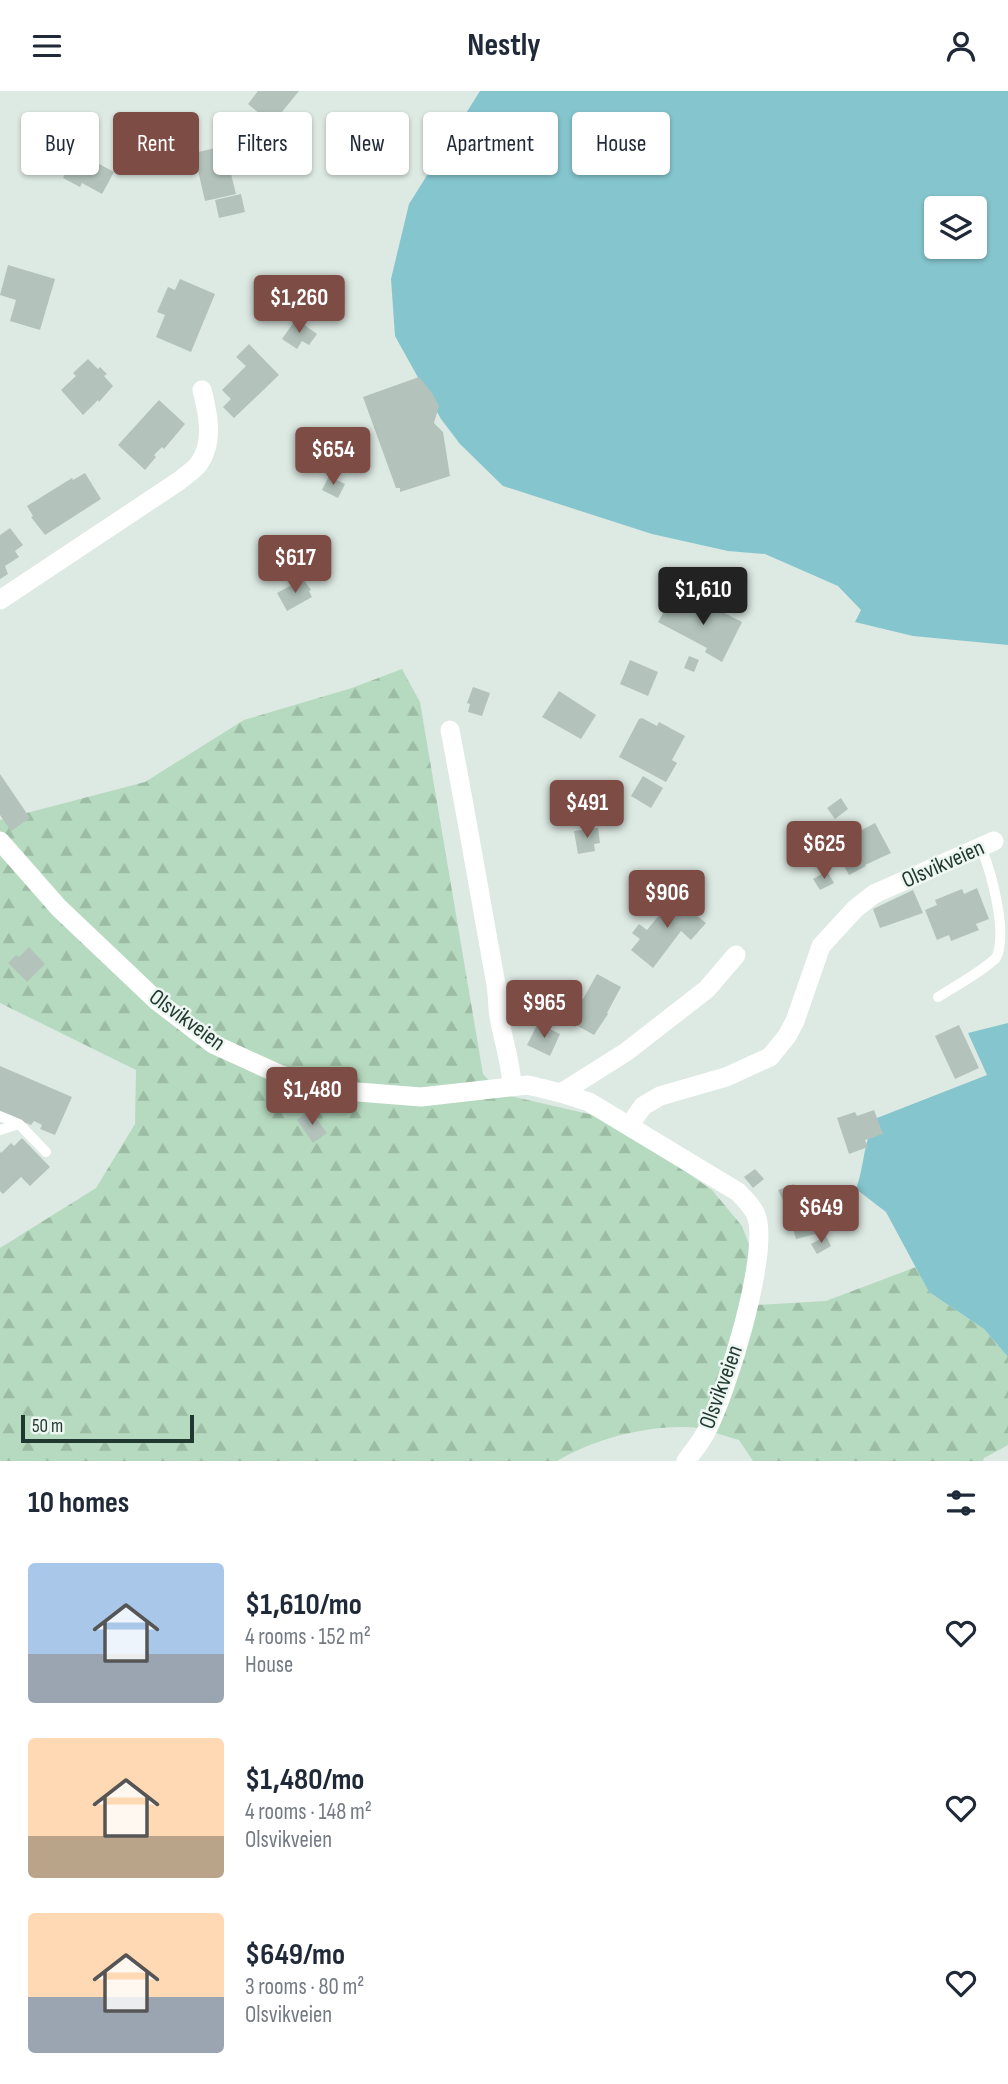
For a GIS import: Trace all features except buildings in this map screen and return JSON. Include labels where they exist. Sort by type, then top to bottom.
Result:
[{"type":"street","points":[[0,600],[179,481],[200,463],[209,443],[208,413],[202,390]]},
{"type":"street","points":[[450,730],[475,856],[485,931],[496,982],[499,1017],[512,1068],[512,1086]]},
{"type":"street","name":"Olsvikveien","points":[[0,841],[59,908],[157,1001],[213,1044],[281,1076],[345,1091],[421,1097],[528,1085],[561,1093],[589,1102],[738,1192],[754,1210],[758,1220],[759,1239],[755,1262],[736,1356],[706,1434],[686,1461]]},
{"type":"street","name":"Olsvikveien","points":[[629,1126],[643,1106],[660,1096],[726,1077],[770,1058],[795,1021],[821,946],[855,909],[874,894],[988,844]]},
{"type":"street","points":[[561,1093],[626,1052],[707,989],[736,955]]},
{"type":"lane","points":[[938,997],[997,957],[1007,942],[1007,930],[988,844]]},
{"type":"lane","points":[[0,1116],[19,1124],[46,1152]]},
{"type":"lane","points":[[0,1130],[19,1124]]},
{"type":"green space","points":[[402,669],[420,702],[483,1074],[501,1094],[593,1115],[640,1140],[712,1190],[742,1226],[754,1258],[757,1305],[826,1301],[916,1267],[929,1292],[984,1329],[1008,1357],[1008,1445],[983,1461],[753,1461],[739,1440],[693,1427],[670,1427],[619,1435],[587,1446],[557,1461],[0,1461],[0,1248],[96,1188],[135,1124],[136,1070],[0,1003],[0,820],[145,782],[244,720],[352,688]]},
{"type":"water","points":[[480,91],[1008,91],[1008,645],[913,636],[855,622],[861,610],[838,586],[765,554],[728,551],[652,534],[503,486],[460,444],[441,419],[395,336],[391,279],[409,204],[427,175],[558,175],[558,112],[467,112]]},
{"type":"water","points":[[1008,1023],[1008,1357],[984,1329],[929,1292],[886,1212],[856,1189],[869,1135],[877,1118],[987,1075],[968,1033]]}]
